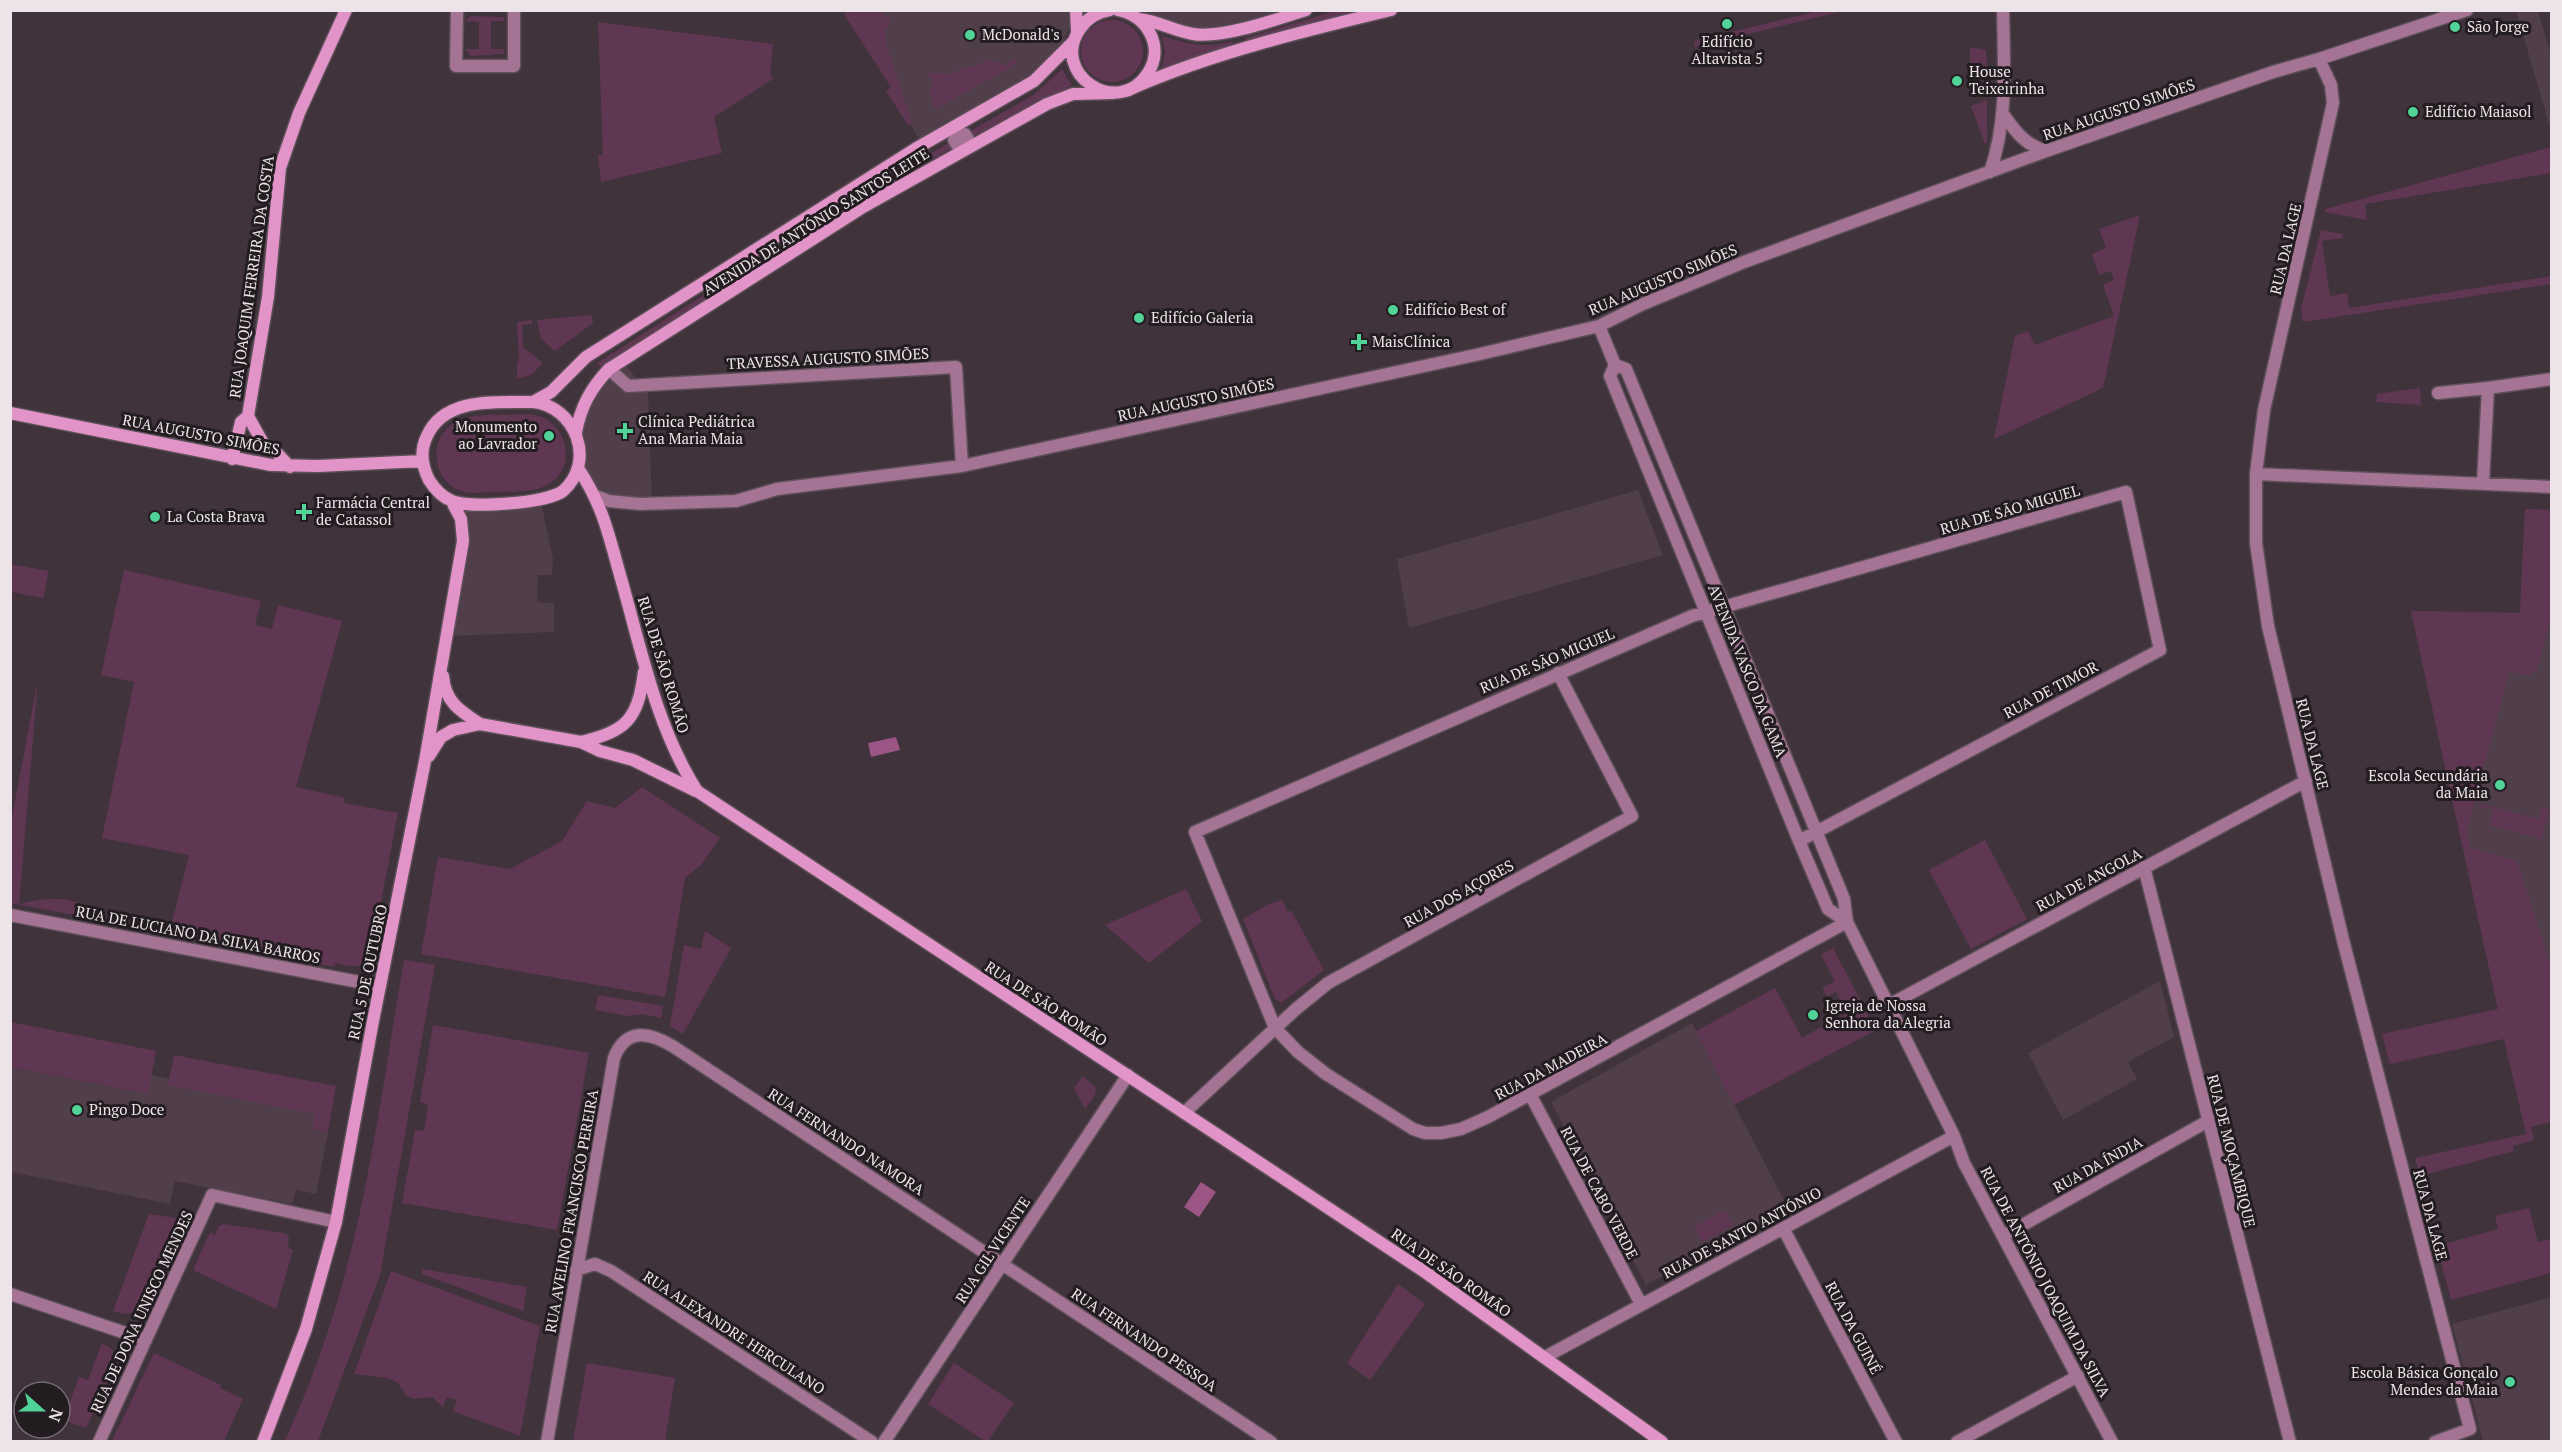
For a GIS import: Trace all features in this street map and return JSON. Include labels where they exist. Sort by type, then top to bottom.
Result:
[{"type":"main road","name":"RUA JOAQUIM FERREIRA DA COSTA","points":[[290,467],[274,450],[264,446],[248,416],[268,297],[280,168],[299,113],[346,10]]},
{"type":"main road","points":[[1077,10],[1073,58],[1083,80],[1096,89],[1113,93]]},
{"type":"main road","name":"AVENIDA DE ANTÓNIO SANTOS LEITE","points":[[533,402],[551,392],[595,351],[915,149],[1034,81],[1091,17],[1110,10]]},
{"type":"main road","points":[[1118,10],[1192,34],[1205,35],[1235,30],[1306,10]]},
{"type":"main road","points":[[1135,87],[1162,75],[1308,31],[1391,10]]},
{"type":"main road","points":[[1135,15],[1152,37],[1155,52],[1147,75],[1135,87]]},
{"type":"main road","name":"AVENIDA DE ANTÓNIO SANTOS LEITE","points":[[576,432],[584,401],[609,369],[863,207],[1047,104],[1073,94],[1113,93],[1135,87]]},
{"type":"main road","points":[[533,402],[547,405],[562,413],[576,432],[580,457],[578,468],[562,491],[549,498],[531,502],[471,505],[452,502],[430,483],[423,461],[423,443],[437,420],[450,410],[467,405],[533,402]]},
{"type":"main road","name":"RUA AUGUSTO SIMÕES","points":[[10,413],[232,459],[290,467],[423,461]]},
{"type":"main road","name":"RUA JOAQUIM FERREIRA DA COSTA","points":[[232,459],[241,422],[248,416]]},
{"type":"main road","name":"RUA DE SÃO ROMÃO","points":[[578,468],[596,496],[605,522],[645,668],[671,744],[697,791],[1425,1272],[1662,1442]]},
{"type":"main road","name":"RUA 5 DE OUTUBRO","points":[[263,1442],[306,1329],[336,1222],[425,761],[464,541],[461,519],[452,502]]},
{"type":"main road","points":[[442,660],[448,700],[458,710],[480,724],[581,742],[600,751],[633,760],[697,791]]},
{"type":"main road","points":[[581,742],[613,733],[632,717],[640,698],[645,668]]},
{"type":"main road","points":[[425,761],[441,737],[453,730],[480,724]]},
{"type":"street","points":[[457,10],[456,66],[514,66],[514,10]]},
{"type":"street","points":[[1990,172],[1998,149],[1998,134],[2003,114],[2003,10]]},
{"type":"street","name":"RUA AUGUSTO SIMÕES","points":[[596,496],[609,501],[640,504],[736,501],[777,489],[962,466],[1480,354],[1599,326],[1744,262],[2046,151],[2273,72],[2467,10]]},
{"type":"street","name":"RUA DA LAGE","points":[[2319,59],[2331,85],[2334,103],[2265,410],[2256,474],[2256,543],[2268,626],[2344,944],[2468,1436]]},
{"type":"street","points":[[2003,114],[2016,132],[2034,147],[2046,151]]},
{"type":"street","name":"AVENIDA VASCO DA GAMA","points":[[1599,326],[1615,364],[1626,369],[1844,899],[1846,922],[1954,1136]]},
{"type":"street","name":"AVENIDA VASCO DA GAMA","points":[[1615,364],[1610,376],[1799,841],[1828,909],[1846,922]]},
{"type":"street","name":"TRAVESSA AUGUSTO SIMÕES","points":[[609,369],[628,386],[956,367],[962,466]]},
{"type":"street","points":[[2438,393],[2552,379]]},
{"type":"street","points":[[2483,483],[2488,388]]},
{"type":"street","points":[[2256,474],[2552,487]]},
{"type":"street","name":"RUA DE SÃO MIGUEL","points":[[1275,1029],[1195,832],[1676,622],[2126,492]]},
{"type":"street","name":"RUA DE TIMOR","points":[[1815,832],[2160,650],[2126,492]]},
{"type":"street","points":[[1666,513],[1682,506]]},
{"type":"street","name":"RUA DOS AÇORES","points":[[1184,1113],[1328,983],[1632,816],[1558,673]]},
{"type":"street","name":"RUA DE ANGOLA","points":[[1887,1006],[2306,782]]},
{"type":"street","points":[[1799,841],[1815,832]]},
{"type":"street","name":"RUA DE MOÇAMBIQUE","points":[[2144,867],[2290,1442]]},
{"type":"street","name":"RUA DE LUCIANO DA SILVA BARROS","points":[[10,915],[380,986]]},
{"type":"street","name":"RUA DA MADEIRA","points":[[1275,1029],[1314,1066],[1407,1126],[1425,1133],[1441,1133],[1461,1129],[1532,1096],[1846,922]]},
{"type":"street","name":"RUA AVELINO FRANCISCO PEREIRA","points":[[547,1442],[616,1051],[626,1040],[642,1034],[653,1035],[674,1047]]},
{"type":"street","name":"RUA FERNANDO NAMORA","points":[[674,1047],[1002,1263]]},
{"type":"street","name":"RUA GIL VICENTE","points":[[884,1442],[1128,1075]]},
{"type":"street","name":"RUA DE CABO VERDE","points":[[1532,1096],[1641,1304]]},
{"type":"street","name":"RUA DA ÍNDIA","points":[[2003,1236],[2208,1121]]},
{"type":"street","name":"RUA DE SANTO ANTÓNIO","points":[[1545,1357],[1954,1136]]},
{"type":"street","name":"RUA DE ANTÓNIO JOAQUIM DA SILVA","points":[[1954,1136],[1965,1163],[2112,1442]]},
{"type":"street","name":"RUA DE DONA UNISCO MENDES","points":[[99,1442],[212,1195],[336,1222]]},
{"type":"street","name":"RUA DA GUINÉ","points":[[1783,1228],[1896,1442]]},
{"type":"street","name":"RUA FERNANDO PESSOA","points":[[1002,1263],[1271,1442]]},
{"type":"street","name":"RUA ALEXANDRE HERCULANO","points":[[576,1270],[595,1264],[611,1271],[872,1442]]},
{"type":"street","points":[[10,1294],[146,1340]]},
{"type":"street","points":[[1957,1442],[2078,1376]]},
{"type":"street","points":[[2435,1442],[2468,1436]]},
{"type":"shaded area","points":[[849,10],[1075,11],[1075,16],[1057,55],[1033,80],[921,144],[891,87],[844,14]]},
{"type":"shaded area","points":[[1295,10],[1208,32],[1156,21],[1136,11]]},
{"type":"shaded area","points":[[1823,10],[1843,11],[1695,47],[1694,41]]},
{"type":"shaded area","points":[[849,11],[884,11],[883,14],[891,17],[885,32],[885,40],[912,123],[908,125],[886,91],[891,87],[844,14]]},
{"type":"shaded area","points":[[1335,11],[1355,11],[1247,43],[1245,38]]},
{"type":"shaded area","points":[[2516,11],[2538,11],[2551,55],[2551,131]]},
{"type":"shaded area","points":[[471,16],[503,17],[505,21],[491,21],[491,49],[505,49],[503,54],[471,56],[465,49],[479,49],[479,22],[465,21]]},
{"type":"shaded area","points":[[1112,20],[1134,29],[1143,51],[1134,73],[1112,82],[1090,73],[1081,51],[1090,29]]},
{"type":"shaded area","points":[[598,22],[773,44],[770,73],[773,79],[714,117],[722,153],[601,182],[598,155],[603,155]]},
{"type":"shaded area","points":[[1162,36],[1197,44],[1214,45],[1232,41],[1234,47],[1162,68],[1165,52]]},
{"type":"shaded area","points":[[1970,47],[1986,50],[1987,76],[1974,76],[1970,62]]},
{"type":"shaded area","points":[[1015,59],[1017,63],[1008,69],[935,109],[929,89],[933,87],[928,73],[949,74],[991,60],[1005,65]]},
{"type":"shaded area","points":[[1062,69],[1072,85],[968,139],[965,134],[1035,94]]},
{"type":"shaded area","points":[[1987,100],[1987,143],[1985,144],[1971,106]]},
{"type":"shaded area","points":[[954,140],[957,145],[891,183],[601,368],[597,363],[888,178]]},
{"type":"shaded area","points":[[2551,147],[2551,173],[2365,204],[2367,220],[2325,212],[2325,209]]},
{"type":"shaded area","points":[[2140,215],[2103,388],[1994,439],[2015,336],[2028,331],[2035,345],[2114,316],[2103,285],[2114,280],[2111,271],[2099,275],[2092,254],[2106,248],[2099,229]]},
{"type":"shaded area","points":[[2321,230],[2343,234],[2342,238],[2322,241],[2330,296],[2347,293],[2349,308],[2551,276],[2551,284],[2303,322],[2301,309]]},
{"type":"shaded area","points":[[592,315],[593,323],[555,351],[541,339],[537,320]]},
{"type":"shaded area","points":[[532,320],[532,324],[522,325],[523,347],[543,363],[531,375],[517,379],[517,362],[519,361],[517,322]]},
{"type":"shaded area","points":[[624,363],[635,377],[636,393],[648,392],[652,502],[597,494],[581,468],[580,420],[598,385]]},
{"type":"shaded area","points":[[2420,388],[2421,405],[2376,402],[2377,394]]},
{"type":"shaded area","points":[[530,414],[553,424],[565,445],[566,456],[563,468],[556,478],[545,486],[516,492],[472,493],[459,490],[443,477],[439,468],[437,448],[446,430],[454,423],[481,415]]},
{"type":"shaded area","points":[[1638,490],[1663,555],[1409,628],[1397,559]]},
{"type":"shaded area","points":[[541,502],[553,559],[552,575],[538,575],[537,602],[554,603],[554,632],[448,636],[465,541],[456,505]]},
{"type":"shaded area","name":"Escola Secundária da Maia","points":[[2525,509],[2551,510],[2551,1071],[2514,1082],[2411,611],[2520,613]]},
{"type":"shaded area","name":"Escola Secundária da Maia","points":[[2525,509],[2551,510],[2551,624],[2549,624],[2536,672],[2531,671],[2529,676],[2509,671],[2467,831],[2470,848],[2517,861],[2551,967],[2551,1122],[2531,1127],[2534,1140],[2513,1146],[2514,1151],[2420,1176],[2415,1158],[2526,1134],[2504,1039],[2390,1064],[2382,1034],[2498,1009],[2411,611],[2520,613]]},
{"type":"shaded area","points":[[10,564],[49,571],[43,598],[11,592]]},
{"type":"shaded area","points":[[124,570],[261,601],[255,625],[272,629],[278,605],[342,621],[296,787],[345,798],[344,803],[398,813],[371,954],[364,963],[356,966],[335,963],[334,967],[169,934],[189,855],[102,838],[134,682],[101,675]]},
{"type":"shaded area","points":[[38,680],[19,904],[36,900],[62,899],[88,907],[85,917],[11,903],[11,822]]},
{"type":"shaded area","points":[[896,737],[900,750],[871,757],[868,743]]},
{"type":"shaded area","points":[[642,787],[720,838],[701,865],[685,878],[665,997],[421,954],[438,857],[510,869],[562,841],[587,801],[615,808]]},
{"type":"shaded area","points":[[2481,804],[2538,819],[2541,807],[2549,810],[2541,839],[2490,825],[2494,810],[2481,807]]},
{"type":"shaded area","points":[[1985,840],[2027,919],[1971,949],[1929,870]]},
{"type":"shaded area","points":[[1186,889],[1202,921],[1149,963],[1105,925]]},
{"type":"shaded area","points":[[1282,900],[1288,912],[1291,910],[1324,970],[1281,1003],[1275,999],[1243,919],[1267,905]]},
{"type":"shaded area","points":[[705,931],[731,948],[683,1034],[670,1026],[684,945],[701,949]]},
{"type":"shaded area","points":[[1833,948],[1876,1030],[1734,1105],[1696,1031],[1775,988],[1802,1038],[1847,1013],[1836,992],[1827,996],[1822,988],[1835,981],[1821,955]]},
{"type":"shaded area","points":[[404,960],[435,965],[380,1275],[318,1441],[285,1441],[308,1386],[342,1287],[364,1195]]},
{"type":"shaded area","points":[[2160,981],[2174,1037],[2128,1062],[2137,1079],[2063,1120],[2028,1053]]},
{"type":"shaded area","points":[[598,995],[663,1006],[661,1018],[642,1014],[628,1016],[595,1010]]},
{"type":"shaded area","points":[[11,1022],[156,1051],[148,1094],[11,1067]]},
{"type":"shaded area","points":[[1692,1023],[1788,1208],[1646,1285],[1551,1102]]},
{"type":"shaded area","points":[[433,1025],[589,1053],[557,1230],[402,1203],[415,1130],[424,1131],[428,1104],[420,1102]]},
{"type":"shaded area","points":[[174,1055],[336,1086],[328,1132],[313,1129],[315,1114],[168,1085]]},
{"type":"shaded area","points":[[10,1067],[147,1094],[151,1075],[170,1079],[169,1085],[316,1114],[313,1129],[328,1132],[316,1194],[296,1190],[292,1204],[175,1181],[170,1204],[11,1172]]},
{"type":"shaded area","points":[[1083,1076],[1096,1088],[1095,1095],[1085,1109],[1074,1088]]},
{"type":"shaded area","points":[[1201,1182],[1216,1192],[1199,1217],[1184,1207]]},
{"type":"shaded area","points":[[2529,1208],[2538,1242],[2551,1239],[2551,1273],[2451,1300],[2437,1246],[2498,1229],[2495,1216]]},
{"type":"shaded area","points":[[1725,1210],[1733,1225],[1702,1242],[1694,1227]]},
{"type":"shaded area","points":[[149,1214],[183,1219],[144,1303],[130,1313],[113,1311]]},
{"type":"shaded area","points":[[224,1224],[284,1233],[289,1236],[288,1248],[293,1250],[276,1309],[193,1270],[210,1232],[215,1235],[219,1226]]},
{"type":"shaded area","points":[[422,1269],[527,1287],[523,1311],[422,1274]]},
{"type":"shaded area","points":[[391,1271],[540,1326],[520,1436],[453,1411],[457,1400],[447,1397],[443,1407],[432,1397],[413,1399],[406,1395],[398,1383],[388,1378],[354,1374]]},
{"type":"shaded area","points":[[1398,1284],[1425,1304],[1370,1380],[1347,1363]]},
{"type":"shaded area","name":"Escola Básica Gonçalo Mendes da Maia","points":[[2551,1297],[2551,1441],[2483,1441],[2452,1324]]},
{"type":"shaded area","points":[[102,1343],[113,1350],[116,1364],[86,1428],[72,1423],[72,1396],[79,1377],[88,1380]]},
{"type":"shaded area","points":[[154,1353],[221,1385],[220,1388],[243,1399],[224,1441],[112,1441]]},
{"type":"shaded area","points":[[587,1363],[675,1378],[665,1441],[573,1441]]},
{"type":"shaded area","points":[[954,1363],[1014,1403],[988,1441],[928,1404]]},
{"type":"place","name":"Edifício Altavista 5","points":[[1727,24]]},
{"type":"place","name":"São Jorge","points":[[2455,27]]},
{"type":"place","name":"McDonald's","points":[[970,35]]},
{"type":"place","name":"House Teixeirinha","points":[[1957,81]]},
{"type":"place","name":"Edifício Maiasol","points":[[2413,112]]},
{"type":"place","name":"Edifício Best of","points":[[1393,310]]},
{"type":"place","name":"Edifício Galeria","points":[[1139,318]]},
{"type":"place","name":"MaisClínica","points":[[1359,342]]},
{"type":"place","name":"Clínica Pediátrica Ana Maria Maia","points":[[625,431]]},
{"type":"place","name":"Monumento ao Lavrador","points":[[549,436]]},
{"type":"place","name":"Farmácia Central de Catassol","points":[[304,512]]},
{"type":"place","name":"La Costa Brava","points":[[155,517]]},
{"type":"place","name":"Escola Secundária da Maia","points":[[2500,785]]},
{"type":"place","name":"Igreja de Nossa Senhora da Alegria","points":[[1813,1015]]},
{"type":"place","name":"Pingo Doce","points":[[77,1110]]},
{"type":"place","name":"Escola Básica Gonçalo Mendes da Maia","points":[[2510,1382]]}]
